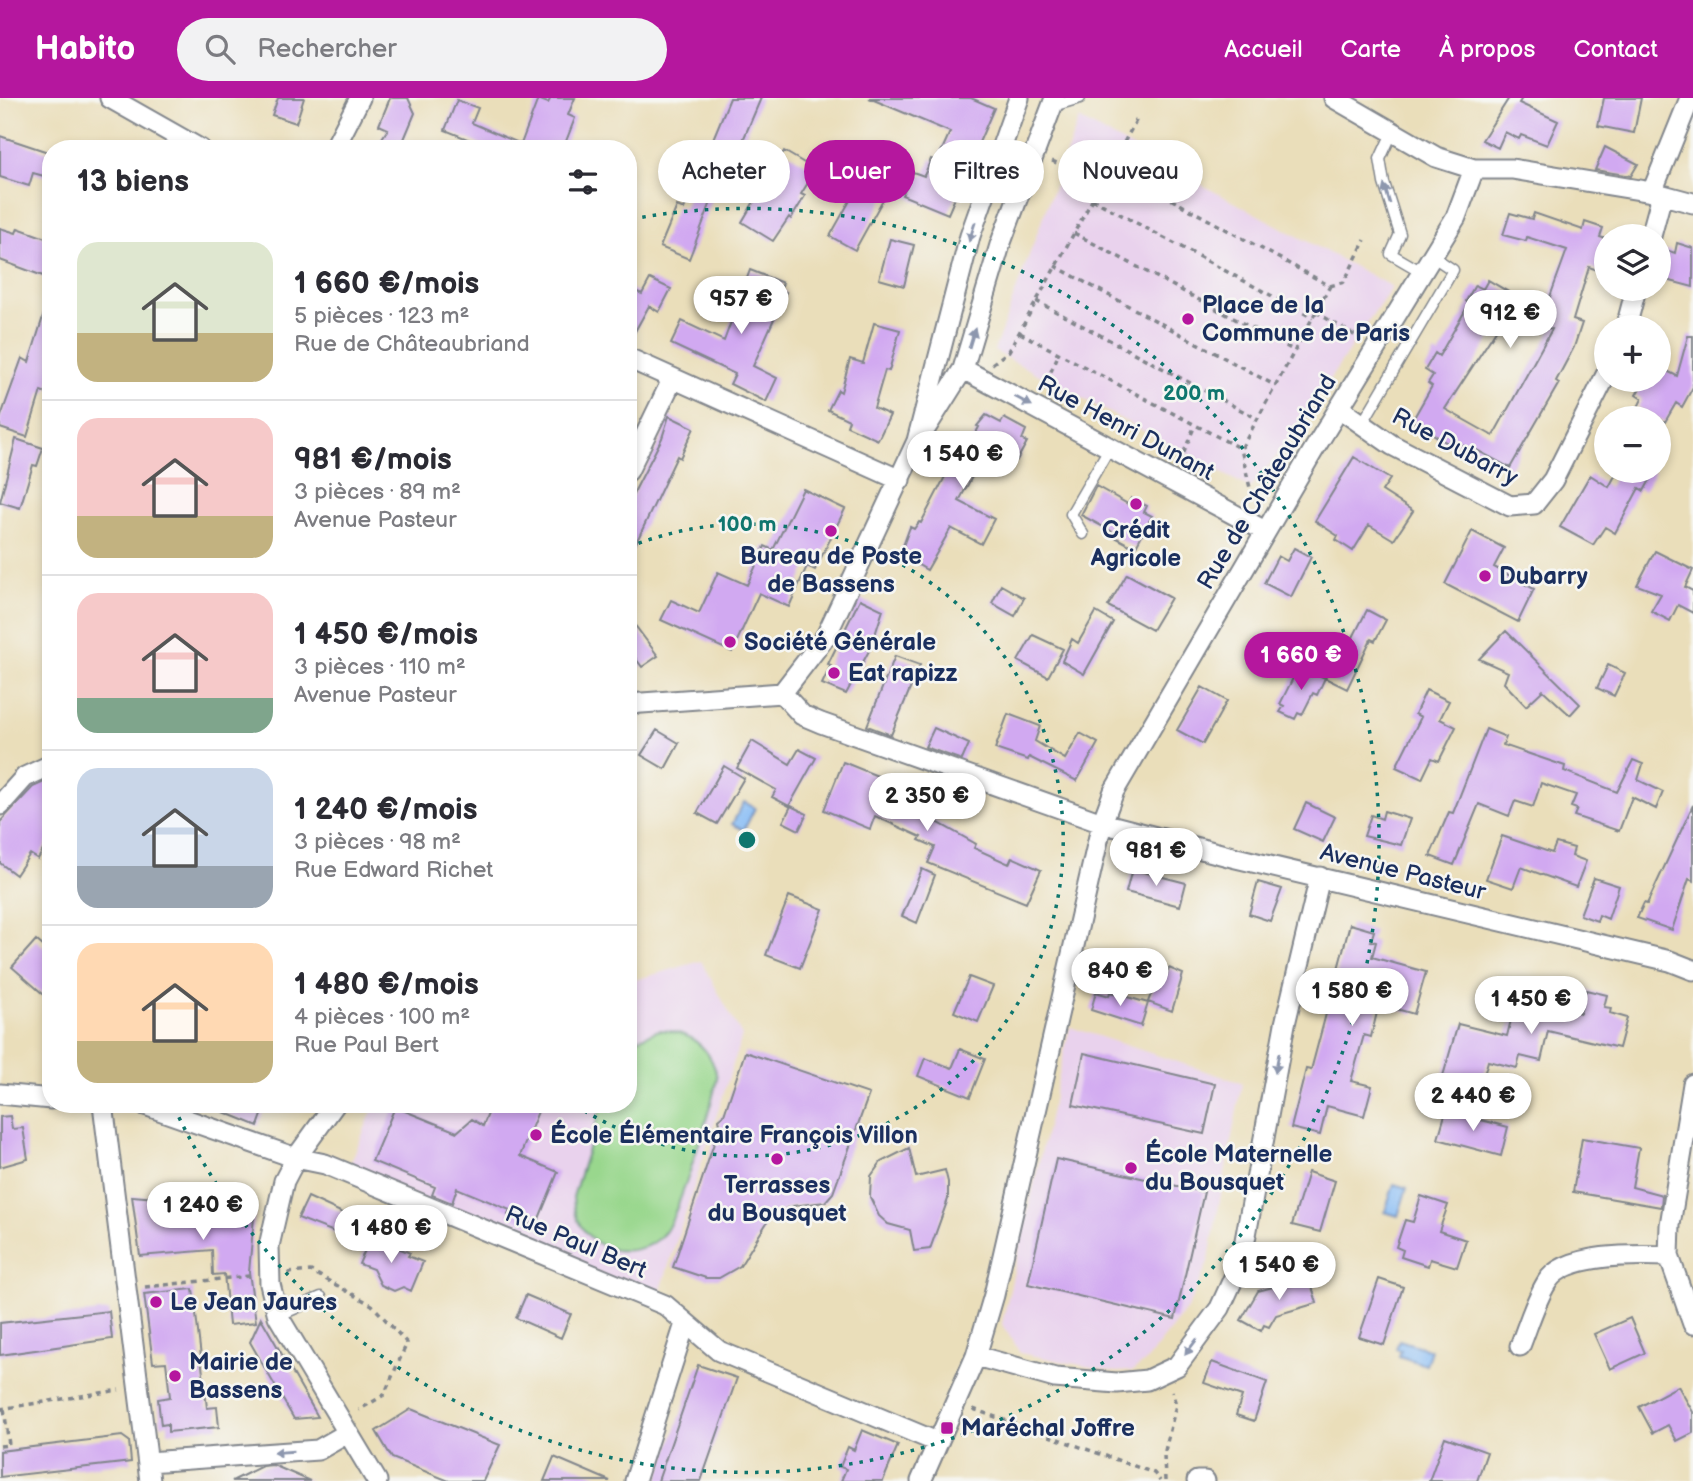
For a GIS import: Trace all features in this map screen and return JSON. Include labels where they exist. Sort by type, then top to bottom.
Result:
[{"type":"street","points":[[110,98],[184,140]]},
{"type":"street","points":[[339,140],[360,98]]},
{"type":"street","points":[[637,703],[782,693],[826,636],[917,441],[970,236],[1019,98]]},
{"type":"street","points":[[1334,98],[1436,157],[1474,169],[1512,169],[1657,194],[1693,203]]},
{"type":"street","points":[[1653,224],[1657,194],[1690,98]]},
{"type":"street","points":[[1039,140],[1054,102]]},
{"type":"street","name":"Rue de Châteaubriand","points":[[921,1481],[976,1356],[997,1283],[1102,822],[1114,791],[1265,531],[1456,218],[1474,169]]},
{"type":"street","points":[[917,441],[970,373],[1000,245],[1016,203]]},
{"type":"street","points":[[637,362],[900,480]]},
{"type":"street","name":"Rue Henri Dunant","points":[[970,373],[1265,531]]},
{"type":"street","points":[[637,452],[673,378]]},
{"type":"street","name":"Rue Dubarry","points":[[1339,408],[1392,445],[1510,506],[1534,504],[1553,480],[1597,392]]},
{"type":"street","name":"Avenue Pasteur","points":[[782,693],[802,715],[821,723],[1102,822],[1670,961],[1693,970]]},
{"type":"street","points":[[0,805],[24,777],[42,769]]},
{"type":"street","points":[[976,1356],[1055,1378],[1116,1383],[1147,1380],[1177,1366],[1220,1308],[1241,1262],[1285,1024],[1320,877]]},
{"type":"street","points":[[1693,1084],[1670,1225],[1669,1256],[1693,1324]]},
{"type":"street","points":[[0,1094],[42,1098]]},
{"type":"street","points":[[104,1113],[149,1472],[318,1450],[346,1434]]},
{"type":"street","name":"Rue Paul Bert","points":[[168,1113],[296,1158],[326,1164],[665,1305],[719,1351],[937,1442]]},
{"type":"street","points":[[328,1113],[296,1158],[284,1181],[275,1209],[269,1246],[270,1284],[278,1316],[346,1434],[377,1481]]},
{"type":"street","points":[[1520,1346],[1548,1279],[1574,1264],[1621,1254],[1669,1256]]},
{"type":"street","points":[[635,1481],[685,1324]]},
{"type":"street","points":[[1197,1481],[1205,1481]]},
{"type":"lane","points":[[1054,102],[1080,98]]},
{"type":"lane","points":[[1362,424],[1453,270],[1391,254],[1400,234],[1384,183],[1380,159],[1392,133]]},
{"type":"lane","points":[[1083,534],[1071,514],[1110,447]]},
{"type":"lane","points":[[278,1316],[321,1297]]},
{"type":"path","points":[[1125,140],[1138,117]]},
{"type":"path","points":[[970,373],[1009,351],[1090,203]]},
{"type":"path","points":[[1099,203],[1313,318]]},
{"type":"path","points":[[1178,203],[1330,286],[1344,282],[1365,240]]},
{"type":"path","points":[[1074,233],[1295,351]]},
{"type":"path","points":[[1055,266],[1276,386]]},
{"type":"path","points":[[1244,518],[1254,501],[1241,449],[1330,286]]},
{"type":"path","points":[[1036,301],[1258,419]]},
{"type":"path","points":[[1316,312],[1376,348]]},
{"type":"path","points":[[1019,332],[1241,449]]},
{"type":"path","points":[[1035,407],[1059,353]]},
{"type":"path","points":[[1172,480],[1195,425]]},
{"type":"path","points":[[1165,1372],[1176,1405],[1164,1455],[1165,1481]]},
{"type":"path","points":[[0,1446],[9,1445],[2,1408],[121,1390],[141,1414]]},
{"type":"path","points":[[955,1403],[1154,1473],[1160,1481]]},
{"type":"shaded area","name":"Place de la Commune de Paris","points":[[1079,119],[1118,140],[1071,140]]},
{"type":"shaded area","name":"Place de la Commune de Paris","points":[[1058,176],[1058,203],[1203,203],[1203,186],[1392,287],[1281,451],[1250,488],[994,351]]},
{"type":"shaded area","name":"École Élémentaire François Villon","points":[[701,961],[742,1036],[658,1299],[349,1167],[371,1113],[637,1113],[637,979]]},
{"type":"shaded area","name":"École Maternelle du Bousquet","points":[[1070,1027],[1242,1083],[1208,1263],[1187,1309],[1145,1362],[1133,1371],[1116,1372],[1020,1353],[1002,1324]]},
{"type":"green space","points":[[659,1030],[690,1038],[705,1050],[717,1078],[702,1133],[671,1222],[665,1232],[652,1243],[636,1249],[618,1250],[601,1245],[584,1231],[577,1219],[573,1197],[599,1113],[637,1113],[637,1039]]},
{"type":"water","points":[[744,802],[755,808],[744,830],[732,824]]},
{"type":"water","points":[[1394,1184],[1407,1188],[1398,1216],[1385,1212]]},
{"type":"water","points":[[1399,1340],[1431,1350],[1426,1365],[1399,1356],[1401,1350],[1396,1349]]},
{"type":"building","points":[[278,98],[304,98],[296,123],[272,115]]},
{"type":"building","points":[[390,98],[408,98],[415,113],[404,140],[381,140],[388,129],[379,125]]},
{"type":"building","points":[[551,98],[575,98],[568,115],[575,118],[566,140],[523,140],[538,99],[548,103]]},
{"type":"building","points":[[730,98],[761,98],[743,140],[713,140]]},
{"type":"building","points":[[869,98],[971,98],[994,108],[980,140],[946,140],[950,132]]},
{"type":"building","points":[[1509,98],[1522,98],[1519,103],[1558,121],[1547,145],[1521,135],[1519,139],[1505,132],[1498,148],[1482,140]]},
{"type":"building","points":[[1604,98],[1641,98],[1634,133],[1598,126]]},
{"type":"building","points":[[457,100],[478,108],[472,123],[512,140],[470,140],[445,130]]},
{"type":"building","points":[[0,136],[42,150],[42,176],[33,173],[29,186],[0,177]]},
{"type":"building","points":[[1605,147],[1638,164],[1631,176],[1595,170]]},
{"type":"building","points":[[790,155],[804,163],[804,189],[801,194],[804,198],[773,241],[742,222],[753,203],[790,203]]},
{"type":"building","points":[[929,164],[929,203],[953,203],[948,214],[915,200],[915,173],[924,176]]},
{"type":"building","points":[[686,203],[711,203],[689,259],[660,247],[677,206],[684,209]]},
{"type":"building","points":[[849,203],[881,203],[855,250],[830,236]]},
{"type":"building","points":[[1510,213],[1532,219],[1534,213],[1583,230],[1585,222],[1594,225],[1594,269],[1589,267],[1573,320],[1582,323],[1574,347],[1556,381],[1559,383],[1510,468],[1451,439],[1449,444],[1412,421],[1432,386],[1428,383],[1433,375],[1425,370],[1435,353],[1439,356],[1469,304],[1466,301],[1475,285],[1483,289],[1488,280],[1534,307],[1535,301],[1547,305],[1567,250],[1527,237],[1526,241],[1503,235]],"holes":[[[1506,315],[1552,329],[1493,436],[1445,409]]]},
{"type":"building","points":[[0,228],[16,233],[18,228],[42,237],[42,276],[0,260]]},
{"type":"building","points":[[890,239],[914,245],[904,286],[879,279]]},
{"type":"building","points":[[1677,243],[1693,248],[1693,287],[1671,281],[1671,252],[1675,253]]},
{"type":"building","points":[[750,270],[783,283],[780,290],[786,292],[753,366],[777,378],[766,402],[730,384],[735,374],[671,344],[682,321],[724,341]]},
{"type":"building","points":[[650,279],[671,289],[659,312],[649,306],[637,328],[637,292],[642,294]]},
{"type":"building","points":[[42,320],[42,391],[27,437],[0,428],[0,419],[22,358],[29,362]]},
{"type":"building","points":[[874,323],[900,330],[889,371],[885,370],[874,408],[890,415],[878,440],[847,426],[849,420],[828,410],[838,390],[841,392],[850,359],[863,363]]},
{"type":"building","points":[[1688,336],[1693,336],[1693,387],[1682,407],[1676,403],[1671,412],[1671,406],[1638,406],[1642,399],[1636,395],[1638,392],[1671,392],[1671,373],[1677,376]]},
{"type":"building","points":[[986,415],[1001,423],[1004,418],[1026,430],[1022,440],[1027,442],[1017,460],[1013,456],[1005,472],[981,460],[959,501],[994,519],[981,544],[951,528],[927,570],[900,554],[910,527],[914,529],[921,523],[948,471],[942,468],[954,446],[966,452],[979,427],[977,426]]},
{"type":"building","points":[[669,416],[694,428],[680,458],[677,456],[637,541],[637,487],[662,438]]},
{"type":"building","points":[[16,439],[42,448],[37,466],[33,465],[20,508],[0,502]]},
{"type":"building","points":[[1354,457],[1390,479],[1382,491],[1413,511],[1394,540],[1369,525],[1353,551],[1336,540],[1338,536],[1315,521]]},
{"type":"building","points":[[1590,475],[1594,478],[1594,483],[1603,483],[1609,487],[1611,483],[1648,483],[1644,491],[1639,488],[1615,533],[1605,527],[1593,545],[1560,527]]},
{"type":"building","points":[[1096,486],[1128,504],[1131,498],[1147,506],[1144,512],[1152,516],[1135,548],[1111,535],[1113,532],[1081,515]]},
{"type":"building","points":[[803,489],[845,509],[815,570],[807,566],[789,607],[759,593],[732,652],[661,620],[671,600],[699,613],[718,572],[747,585],[765,546],[773,550]]},
{"type":"building","points":[[1472,531],[1504,548],[1494,567],[1534,589],[1518,622],[1445,584]]},
{"type":"building","points":[[1294,548],[1311,557],[1291,597],[1264,583],[1278,556],[1287,561]]},
{"type":"building","points":[[1655,551],[1693,570],[1685,587],[1693,591],[1693,613],[1678,605],[1670,621],[1651,611],[1661,594],[1637,585]]},
{"type":"building","points":[[1127,574],[1171,598],[1152,630],[1108,606]]},
{"type":"building","points":[[1001,585],[1024,598],[1015,616],[992,603]]},
{"type":"building","points":[[860,599],[883,610],[871,647],[846,694],[822,684],[831,665],[828,664]]},
{"type":"building","points":[[1367,610],[1386,620],[1375,641],[1371,639],[1347,689],[1325,678],[1336,654],[1343,657]]},
{"type":"building","points":[[1096,612],[1113,622],[1084,674],[1062,661],[1072,639],[1078,643]]},
{"type":"building","points":[[637,628],[658,656],[642,667],[637,660]]},
{"type":"building","points":[[1506,631],[1580,704],[1570,715],[1543,690],[1526,706],[1504,683],[1508,672],[1479,659]]},
{"type":"building","points":[[1033,635],[1063,649],[1048,677],[1018,661]]},
{"type":"building","points":[[895,656],[920,665],[891,735],[867,726]]},
{"type":"building","points":[[1608,665],[1625,673],[1614,696],[1597,688]]},
{"type":"building","points":[[1299,666],[1325,678],[1317,695],[1313,693],[1302,715],[1298,713],[1295,719],[1280,712],[1284,706],[1280,704]]},
{"type":"building","points":[[1202,687],[1227,701],[1203,744],[1177,730]]},
{"type":"building","points":[[1426,690],[1449,701],[1440,719],[1456,727],[1439,761],[1432,758],[1422,779],[1396,767],[1421,717],[1415,714]]},
{"type":"building","points":[[1008,714],[1040,726],[1035,741],[1065,759],[1080,733],[1098,743],[1077,781],[1029,757],[1028,760],[995,749]]},
{"type":"building","points":[[934,728],[969,744],[962,760],[925,747]]},
{"type":"building","points":[[1486,729],[1506,737],[1503,745],[1565,766],[1564,771],[1617,792],[1633,760],[1643,764],[1638,780],[1663,792],[1656,809],[1632,797],[1619,831],[1574,816],[1577,809],[1571,807],[1576,795],[1541,783],[1533,807],[1515,801],[1509,816],[1479,804],[1454,865],[1430,856],[1449,812],[1453,813]]},
{"type":"building","points":[[657,730],[679,743],[665,769],[641,755]]},
{"type":"building","points":[[752,741],[790,764],[799,749],[816,758],[789,806],[772,797],[776,790],[737,768]]},
{"type":"building","points":[[843,762],[890,781],[885,791],[932,812],[930,818],[976,844],[974,848],[1009,864],[1012,857],[1041,870],[1026,903],[928,863],[935,847],[919,840],[921,837],[875,816],[870,829],[824,810]]},
{"type":"building","points":[[724,766],[744,778],[717,824],[697,813]]},
{"type":"building","points":[[42,783],[42,852],[38,859],[30,854],[16,875],[0,863],[0,822],[33,787]]},
{"type":"building","points":[[1306,803],[1335,817],[1323,842],[1294,829]]},
{"type":"building","points":[[1693,805],[1693,881],[1689,879],[1672,930],[1637,918],[1644,903],[1647,904]]},
{"type":"building","points":[[791,806],[807,814],[799,830],[783,822]]},
{"type":"building","points":[[1384,811],[1410,819],[1401,845],[1364,836],[1371,815],[1382,819]]},
{"type":"building","points":[[1502,836],[1552,853],[1556,843],[1574,848],[1572,856],[1586,861],[1576,887],[1521,867],[1513,888],[1486,879]]},
{"type":"building","points":[[922,869],[935,875],[917,923],[902,916]]},
{"type":"building","points":[[1132,869],[1186,883],[1180,906],[1126,892]]},
{"type":"building","points":[[1594,878],[1619,886],[1608,919],[1599,915],[1597,921],[1580,915]]},
{"type":"building","points":[[1258,882],[1282,889],[1270,921],[1249,914]]},
{"type":"building","points":[[789,896],[823,909],[800,968],[766,955]]},
{"type":"building","points":[[1350,924],[1374,931],[1371,941],[1376,942],[1372,957],[1426,972],[1414,1014],[1379,1004],[1371,1037],[1364,1035],[1351,1081],[1372,1086],[1364,1116],[1327,1106],[1320,1135],[1291,1128],[1306,1069],[1311,1070]]},
{"type":"building","points":[[36,940],[42,945],[42,993],[12,967]]},
{"type":"building","points":[[1169,968],[1183,974],[1172,1011],[1148,1002],[1160,971],[1167,974]]},
{"type":"building","points":[[969,977],[993,986],[978,1022],[954,1012]]},
{"type":"building","points":[[1586,990],[1607,995],[1604,1007],[1611,1008],[1610,1013],[1627,1018],[1619,1048],[1548,1031],[1541,1061],[1520,1056],[1517,1068],[1488,1061],[1481,1086],[1443,1076],[1458,1024],[1507,1036],[1517,996],[1580,1013]]},
{"type":"building","points":[[1096,992],[1109,996],[1110,992],[1148,1003],[1141,1026],[1091,1010]]},
{"type":"building","points":[[960,1049],[985,1059],[970,1097],[918,1076],[925,1058],[952,1068]]},
{"type":"building","name":"Terrasses du Bousquet","points":[[745,1052],[869,1094],[833,1193],[825,1202],[793,1206],[771,1216],[740,1266],[719,1278],[706,1278],[673,1267],[720,1125],[719,1119],[724,1115]]},
{"type":"building","points":[[1084,1053],[1215,1084],[1204,1134],[1073,1105]]},
{"type":"building","points":[[1446,1111],[1508,1127],[1501,1156],[1438,1139]]},
{"type":"building","points":[[226,1113],[263,1113],[258,1126]]},
{"type":"building","points":[[392,1113],[410,1113],[457,1132],[472,1119],[483,1126],[488,1113],[537,1113],[520,1156],[558,1172],[536,1226],[508,1215],[510,1210],[457,1188],[452,1203],[432,1195],[435,1187],[372,1161]]},
{"type":"building","points":[[10,1116],[12,1129],[23,1128],[28,1159],[0,1167],[0,1117]]},
{"type":"building","points":[[1582,1138],[1639,1148],[1632,1187],[1662,1195],[1661,1207],[1573,1192]]},
{"type":"building","points":[[909,1148],[916,1177],[945,1170],[948,1182],[948,1199],[930,1249],[914,1251],[910,1230],[888,1224],[879,1216],[870,1197],[871,1176],[881,1162]]},
{"type":"building","points":[[1056,1159],[1204,1192],[1175,1319],[1028,1284]]},
{"type":"building","points":[[1308,1172],[1335,1181],[1320,1232],[1292,1225]]},
{"type":"building","points":[[132,1196],[255,1206],[249,1272],[256,1322],[229,1325],[224,1274],[213,1275],[212,1250],[140,1256]]},
{"type":"building","points":[[1421,1196],[1448,1205],[1439,1231],[1466,1240],[1457,1267],[1430,1259],[1428,1266],[1401,1257],[1403,1250],[1396,1247],[1405,1220],[1413,1222]]},
{"type":"building","points":[[308,1197],[360,1221],[352,1239],[298,1218]]},
{"type":"building","points":[[371,1236],[410,1253],[408,1256],[423,1262],[411,1291],[403,1287],[394,1291],[381,1285],[373,1269],[359,1264]]},
{"type":"building","points":[[1309,1277],[1317,1303],[1276,1315],[1269,1327],[1264,1325],[1261,1331],[1241,1320],[1258,1291]]},
{"type":"building","points":[[1379,1279],[1403,1287],[1384,1345],[1359,1337]]},
{"type":"building","points":[[193,1289],[207,1408],[217,1407],[219,1427],[168,1432],[168,1424],[161,1425],[158,1399],[170,1397],[166,1362],[153,1363],[144,1294]]},
{"type":"building","points":[[526,1295],[571,1314],[561,1338],[516,1318]]},
{"type":"building","points":[[109,1311],[112,1339],[0,1355],[0,1323]]},
{"type":"building","points":[[261,1318],[318,1417],[294,1419],[250,1342]]},
{"type":"building","points":[[1630,1318],[1645,1353],[1610,1369],[1594,1334]]},
{"type":"building","points":[[1212,1362],[1267,1382],[1254,1421],[1236,1415],[1242,1396],[1204,1383]]},
{"type":"building","points":[[698,1365],[737,1378],[701,1481],[658,1481]]},
{"type":"building","points":[[1678,1386],[1693,1412],[1693,1433],[1677,1441],[1668,1425],[1653,1433],[1639,1407]]},
{"type":"building","points":[[411,1409],[500,1445],[483,1481],[449,1481],[392,1458],[376,1431]]},
{"type":"building","points":[[862,1430],[898,1445],[883,1481],[841,1481],[846,1469],[840,1467],[848,1447],[854,1450]]},
{"type":"building","points":[[122,1436],[129,1441],[131,1462],[0,1477],[0,1451]]},
{"type":"building","points":[[1445,1437],[1487,1452],[1477,1481],[1429,1481]]},
{"type":"building","points":[[554,1457],[610,1481],[544,1481]]},
{"type":"building","points":[[273,1465],[310,1481],[232,1481],[262,1466]]},
{"type":"place","name":"Place de la Commune de Paris","points":[[1188,319]]},
{"type":"place","name":"Crédit Agricole","points":[[1136,504]]},
{"type":"place","name":"Bureau de Poste de Bassens","points":[[831,531]]},
{"type":"place","name":"Dubarry","points":[[1485,576]]},
{"type":"place","name":"Société Générale","points":[[730,642]]},
{"type":"place","name":"Eat rapizz","points":[[834,673]]},
{"type":"place","name":"École Élémentaire François Villon","points":[[536,1135]]},
{"type":"place","name":"Terrasses du Bousquet","points":[[777,1159]]},
{"type":"place","name":"École Maternelle du Bousquet","points":[[1131,1168]]},
{"type":"place","name":"Le Jean Jaures","points":[[156,1302]]},
{"type":"place","name":"Mairie de Bassens","points":[[175,1376]]},
{"type":"place","name":"Maréchal Joffre","points":[[947,1428]]}]
